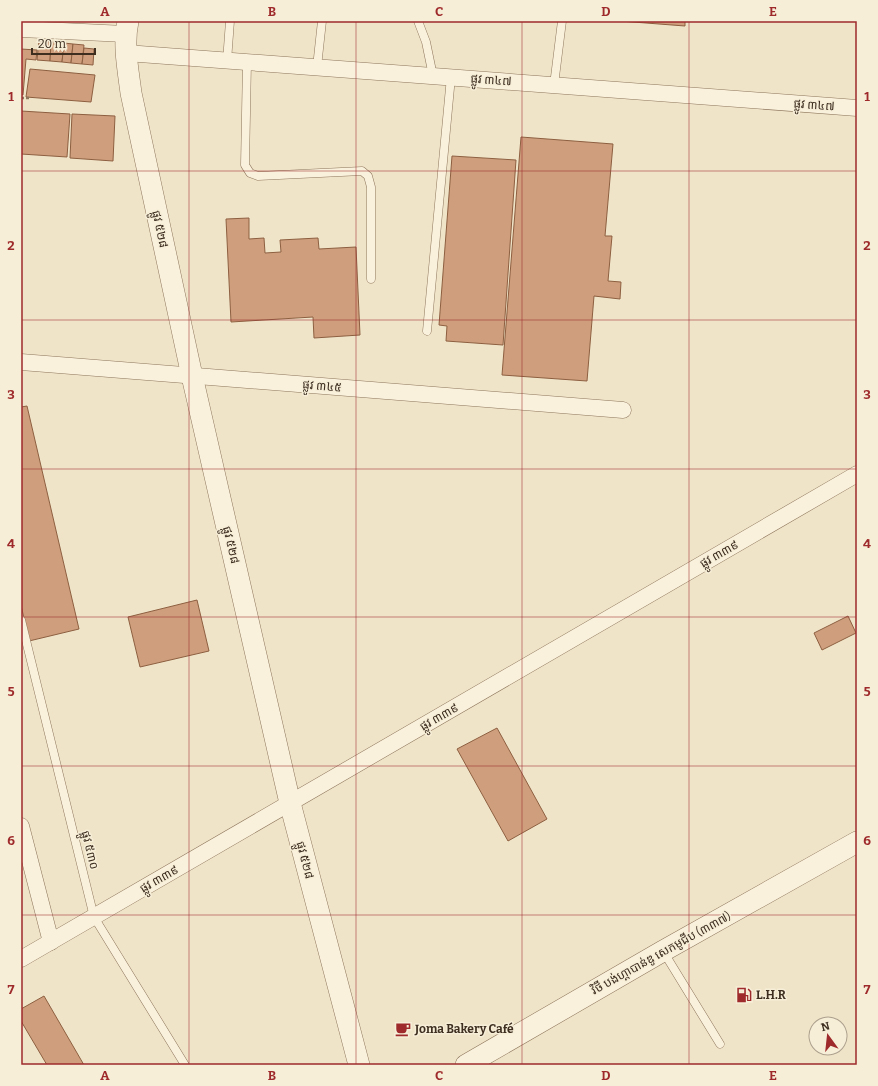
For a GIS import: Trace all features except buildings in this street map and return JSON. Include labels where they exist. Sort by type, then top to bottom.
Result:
[{"type":"street","name":"ផ្លូវ ៣៤៧","points":[[21,28],[126,36],[227,61],[857,108]]},
{"type":"street","name":"ផ្លូវ ៥២៨","points":[[126,36],[131,93],[192,376],[290,803],[359,1065]]},
{"type":"street","name":"ផ្លូវ ៣៤៥","points":[[21,362],[622,410]]},
{"type":"street","name":"ផ្លូវ ៣៣៩","points":[[21,959],[857,474]]},
{"type":"street","points":[[21,826],[51,942]]},
{"type":"street","name":"វិថី បង់ហ្គាបាន់ឌូ សេកមូជីប (៣៣៧)","points":[[466,1065],[663,951],[857,842]]},
{"type":"lane","points":[[227,61],[230,21]]},
{"type":"lane","points":[[317,67],[322,21]]},
{"type":"lane","points":[[418,21],[426,42],[433,76]]},
{"type":"lane","points":[[554,85],[562,21]]},
{"type":"lane","points":[[247,62],[245,165],[250,173],[258,176],[362,172],[368,176],[371,187],[372,279]]},
{"type":"lane","points":[[427,331],[451,77]]},
{"type":"lane","name":"ផ្លូវ ៥៣០","points":[[21,620],[94,917],[184,1065]]},
{"type":"lane","points":[[663,951],[720,1044]]},
{"type":"path","points":[[21,98],[29,98]]},
{"type":"place","name":"L.H.R","points":[[744,995]]},
{"type":"place","name":"Joma Bakery Café","points":[[403,1029]]}]
